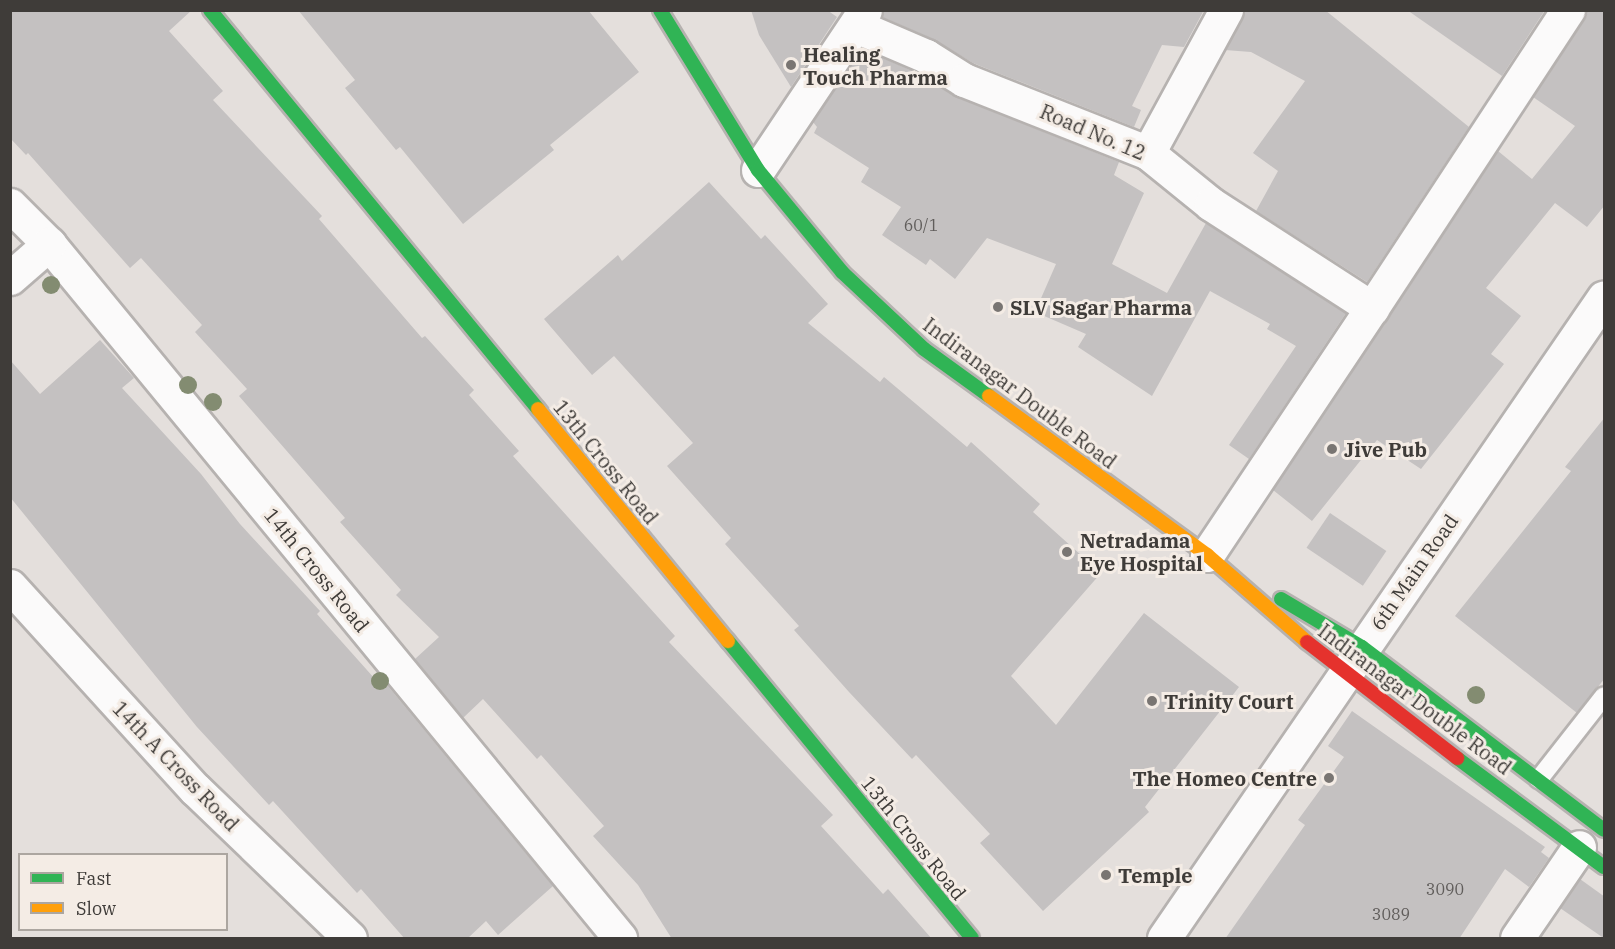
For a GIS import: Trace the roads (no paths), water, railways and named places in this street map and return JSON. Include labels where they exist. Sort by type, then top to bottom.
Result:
[{"type":"street","name":"13th Cross Road","points":[[210,10],[972,939]]},
{"type":"street","name":"Indiranagar Double Road","points":[[660,10],[758,170],[842,272],[924,349],[1207,555],[1344,674],[1592,838]]},
{"type":"street","points":[[1148,153],[1226,10]]},
{"type":"street","points":[[1207,555],[1568,10]]},
{"type":"street","points":[[758,170],[860,18]]},
{"type":"street","name":"Road No. 12","points":[[860,18],[964,80],[1148,153],[1211,204],[1372,308]]},
{"type":"street","name":"14th Cross Road","points":[[10,205],[49,244],[620,939]]},
{"type":"street","points":[[10,278],[49,244]]},
{"type":"street","name":"6th Main Road","points":[[1164,939],[1362,647],[1605,297]]},
{"type":"street","name":"Indiranagar Double Road","points":[[1207,555],[1362,647],[1539,779],[1592,838],[1605,867]]},
{"type":"street","name":"14th A Cross Road","points":[[10,586],[195,789],[350,939]]},
{"type":"street","points":[[1517,939],[1592,838]]},
{"type":"lane","points":[[1539,779],[1605,696]]},
{"type":"place","name":"Healing Touch Pharma","points":[[791,65]]},
{"type":"place","name":"SLV Sagar Pharma","points":[[998,307]]},
{"type":"place","name":"Jive Pub","points":[[1332,449]]},
{"type":"place","name":"Netradama Eye Hospital","points":[[1067,552]]},
{"type":"place","name":"Trinity Court","points":[[1152,701]]},
{"type":"place","name":"The Homeo Centre","points":[[1329,778]]},
{"type":"place","name":"Temple","points":[[1106,875]]}]
